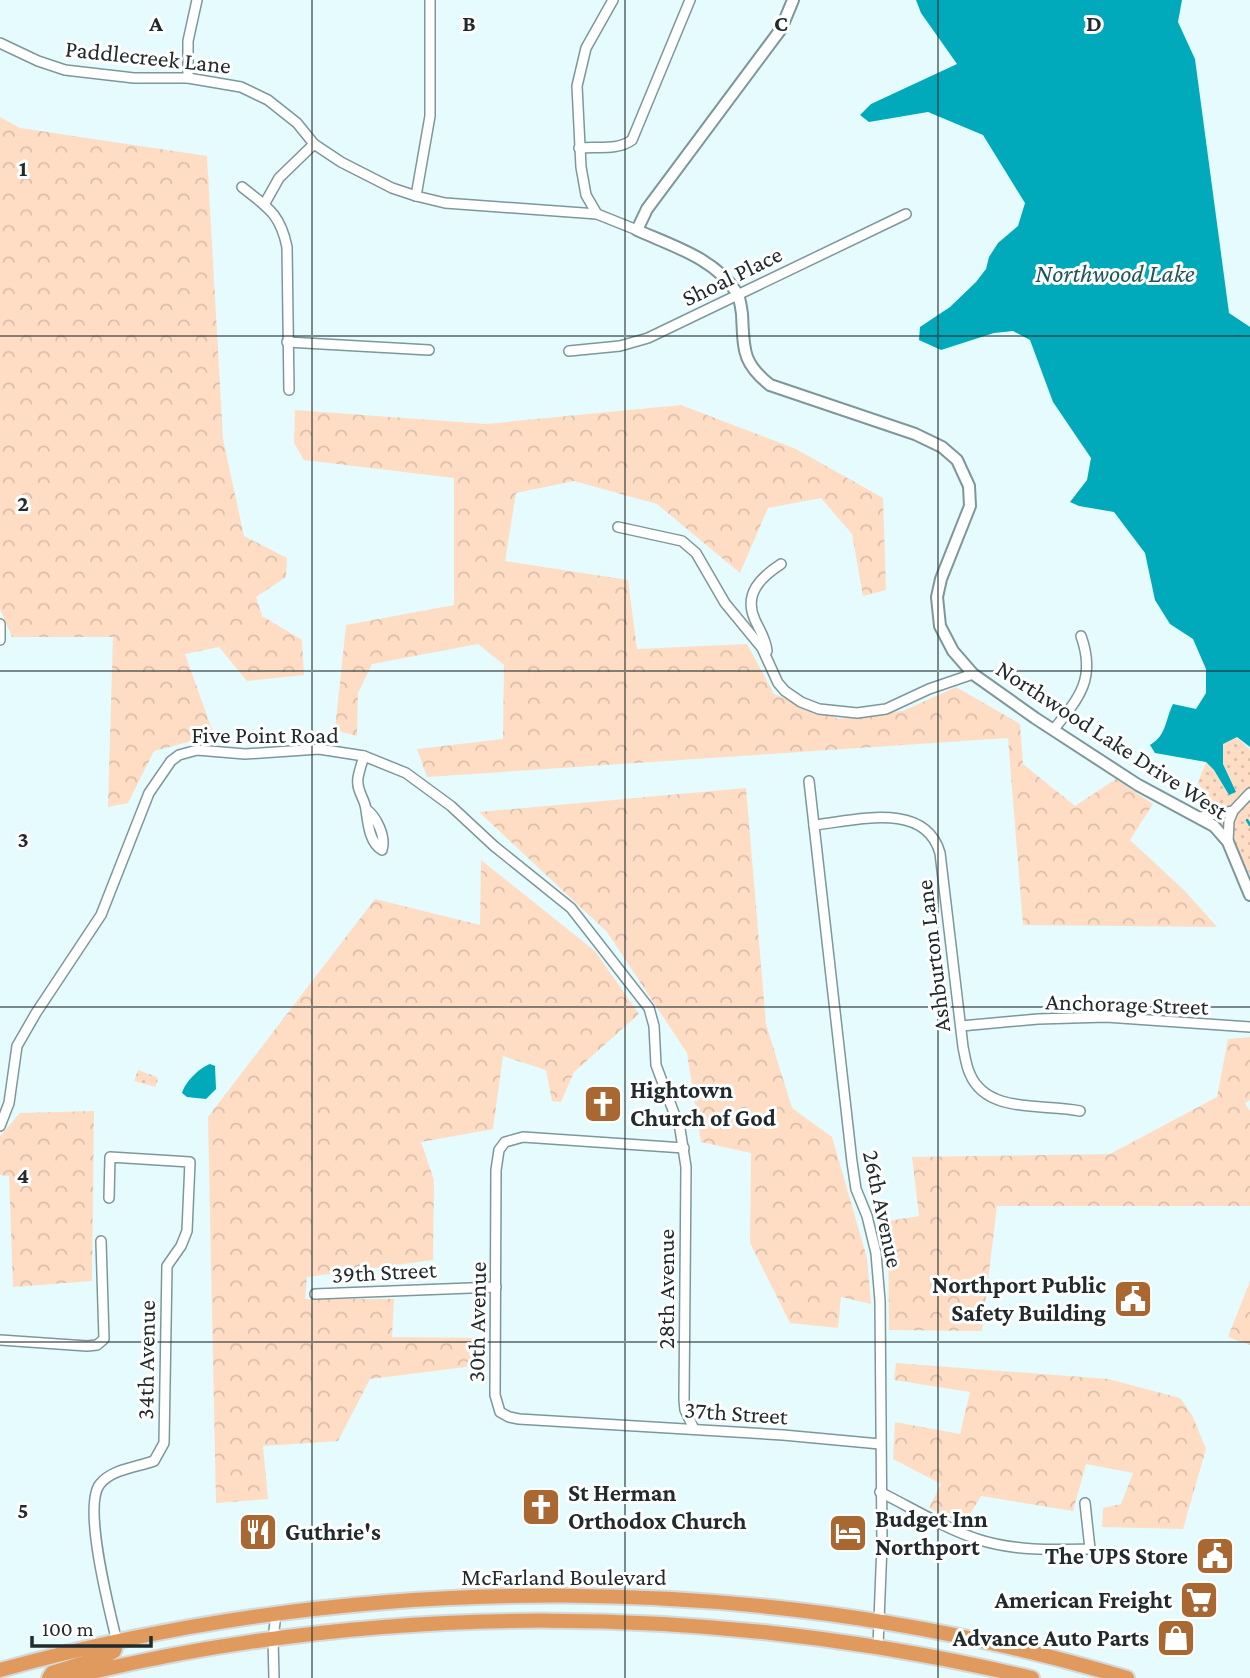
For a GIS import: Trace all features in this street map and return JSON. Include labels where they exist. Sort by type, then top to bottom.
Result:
[{"type":"highway","name":"McFarland Boulevard","points":[[0,1670],[117,1642],[276,1614],[448,1599],[608,1597],[740,1605],[879,1622],[984,1641],[1127,1678]]},
{"type":"highway","name":"McFarland Boulevard","points":[[67,1678],[163,1657],[273,1639],[410,1626],[525,1621],[583,1621],[742,1630],[877,1646],[1032,1678]]},
{"type":"highway","points":[[49,1678],[52,1672],[103,1657],[114,1651],[117,1642]]},
{"type":"street","points":[[188,78],[188,41],[197,0]]},
{"type":"street","points":[[416,196],[430,117],[430,0]]},
{"type":"street","points":[[597,214],[586,195],[579,148],[578,86],[582,57],[594,30],[613,0]]},
{"type":"street","points":[[579,148],[624,146],[632,140],[690,0]]},
{"type":"street","points":[[738,295],[722,274],[707,262],[637,230],[647,209],[781,29],[793,0]]},
{"type":"street","name":"Paddlecreek Lane","points":[[0,43],[37,61],[65,70],[134,78],[188,78],[222,82],[251,90],[291,118],[314,144],[341,162],[392,188],[416,196],[445,203],[597,214],[637,230]]},
{"type":"street","points":[[265,203],[279,178],[314,144]]},
{"type":"street","points":[[242,187],[265,203],[283,227],[287,247],[289,390]]},
{"type":"street","points":[[577,212],[586,195]]},
{"type":"street","name":"Shoal Place","points":[[569,351],[610,348],[648,338],[906,214]]},
{"type":"street","name":"Northwood Lake Drive West","points":[[738,295],[743,347],[750,365],[770,385],[915,434],[942,447],[957,460],[967,477],[970,506],[941,579],[937,607],[940,626],[948,643],[973,674],[1138,785],[1202,817],[1214,826],[1228,842],[1250,895]]},
{"type":"street","points":[[287,342],[429,350]]},
{"type":"street","points":[[618,527],[682,541],[696,553],[725,603],[757,640],[778,683],[801,702],[838,713],[886,709],[929,689],[973,674]]},
{"type":"street","points":[[767,656],[764,638],[753,617],[752,592],[759,581],[781,564]]},
{"type":"street","points":[[0,624],[0,640]]},
{"type":"street","points":[[1054,729],[1077,697],[1088,671],[1087,653],[1081,636]]},
{"type":"street","name":"Five Point Road","points":[[0,1126],[4,1122],[9,1103],[18,1046],[26,1029],[101,915],[149,793],[171,761],[179,755],[197,750],[245,754],[319,749],[364,756],[406,773],[451,806],[584,922],[649,1008],[654,1026],[653,1055],[680,1129],[684,1148]]},
{"type":"street","points":[[364,756],[358,778],[359,792],[366,809],[365,818],[375,830],[376,846],[383,852]]},
{"type":"street","name":"26th Avenue","points":[[809,781],[852,1162],[856,1189],[872,1234],[880,1301],[882,1544],[877,1646]]},
{"type":"street","points":[[1214,826],[1250,793]]},
{"type":"street","points":[[1202,817],[1233,811]]},
{"type":"street","points":[[1228,842],[1229,821],[1233,811]]},
{"type":"street","name":"Ashburton Lane","points":[[814,825],[889,817],[899,818],[925,829],[937,844],[961,1026],[974,1083],[989,1095],[1007,1103],[1080,1111]]},
{"type":"street","name":"Anchorage Street","points":[[961,1026],[1038,1019],[1106,1017],[1250,1027]]},
{"type":"street","name":"30th Avenue","points":[[589,1423],[519,1419],[500,1412],[495,1395],[496,1170],[499,1150],[505,1142],[523,1137],[684,1148]]},
{"type":"street","name":"28th Avenue","points":[[684,1148],[684,1391],[685,1410],[694,1429]]},
{"type":"street","name":"34th Avenue","points":[[109,1198],[110,1157],[190,1162],[187,1231],[181,1246],[167,1266],[164,1443],[154,1461],[106,1477],[94,1494],[95,1534],[117,1642]]},
{"type":"street","points":[[0,1340],[87,1346],[97,1345],[104,1339],[101,1241]]},
{"type":"street","name":"39th Street","points":[[315,1294],[496,1287]]},
{"type":"street","name":"37th Street","points":[[589,1423],[880,1444]]},
{"type":"street","points":[[880,1492],[963,1534],[981,1540],[1039,1549],[1090,1549],[1086,1503]]},
{"type":"street","points":[[274,1678],[273,1639],[276,1614]]},
{"type":"green space","points":[[0,117],[20,128],[207,156],[223,439],[244,536],[287,558],[286,577],[256,597],[262,616],[302,640],[304,675],[247,681],[219,647],[185,654],[214,735],[154,751],[128,803],[108,807],[113,637],[12,637],[0,609]]},
{"type":"green space","points":[[681,405],[796,449],[883,498],[886,590],[863,596],[852,534],[821,498],[768,508],[740,573],[657,504],[574,481],[516,493],[505,561],[628,580],[637,649],[747,644],[774,694],[839,719],[903,711],[956,687],[1020,724],[1023,764],[1075,806],[1116,779],[1153,804],[1130,840],[1185,891],[1217,927],[1023,925],[1008,738],[427,777],[417,749],[503,739],[504,665],[478,644],[372,664],[358,693],[357,736],[335,730],[346,625],[454,605],[454,478],[304,460],[294,443],[295,410],[486,424]]},
{"type":"green space","points":[[1237,737],[1250,750],[1250,874],[1198,783],[1206,762],[1229,795],[1235,792],[1223,764],[1223,743]]},
{"type":"green space","points":[[746,788],[766,1024],[792,1108],[832,1137],[867,1258],[871,1304],[841,1297],[838,1328],[790,1323],[750,1243],[751,1153],[701,1142],[687,1053],[607,932],[479,812]]},
{"type":"green space","points":[[481,860],[595,951],[639,1014],[574,1072],[561,1102],[552,1101],[546,1070],[503,1056],[493,1129],[421,1142],[434,1180],[433,1260],[307,1277],[305,1299],[394,1299],[392,1337],[482,1338],[481,1365],[370,1379],[338,1441],[263,1446],[268,1499],[216,1503],[208,1117],[375,899],[480,925]]},
{"type":"green space","points":[[1250,1037],[1250,1100],[1245,1103],[1250,1111],[1250,1206],[997,1206],[982,1331],[889,1330],[888,1221],[919,1216],[912,1157],[1110,1154],[1217,1097],[1228,1039]]},
{"type":"green space","points":[[138,1070],[157,1077],[155,1087],[134,1081]]},
{"type":"green space","points":[[94,1111],[92,1281],[13,1287],[9,1176],[0,1175],[0,1136],[20,1113]]},
{"type":"green space","points":[[1250,1281],[1250,1345],[1228,1337]]},
{"type":"green space","points":[[896,1363],[1108,1379],[1180,1398],[1192,1415],[1206,1449],[1183,1529],[1102,1527],[1103,1508],[1121,1504],[1133,1473],[1086,1464],[1073,1511],[981,1496],[964,1524],[929,1508],[941,1484],[893,1459],[895,1422],[960,1434],[970,1392],[894,1380]]},
{"type":"water","name":"Northwood Lake","points":[[916,0],[1182,0],[1178,22],[1195,59],[1229,313],[1250,327],[1250,747],[1237,737],[1223,744],[1223,764],[1236,792],[1229,795],[1206,762],[1155,753],[1150,745],[1163,732],[1173,704],[1196,709],[1206,693],[1206,669],[1193,639],[1170,624],[1155,600],[1145,553],[1114,512],[1070,502],[1087,480],[1091,458],[1053,402],[1030,340],[1013,331],[994,333],[941,350],[919,340],[920,327],[950,307],[976,282],[986,269],[989,257],[998,243],[1018,226],[1025,203],[983,135],[928,112],[869,122],[860,115],[871,104],[957,64],[921,13]]},
{"type":"water","points":[[210,1064],[215,1066],[216,1089],[206,1099],[187,1097],[182,1093],[193,1076]]},
{"type":"waterway","points":[[1247,820],[1250,825]]},
{"type":"place","name":"Hightown Church of God","points":[[603,1104]]},
{"type":"place","name":"Northport Public Safety Building","points":[[1133,1299]]},
{"type":"place","name":"St Herman Orthodox Church","points":[[541,1507]]},
{"type":"place","name":"Guthrie's","points":[[258,1532]]},
{"type":"place","name":"Budget Inn Northport","points":[[848,1533]]},
{"type":"place","name":"The UPS Store","points":[[1215,1556]]},
{"type":"place","name":"American Freight","points":[[1199,1600]]},
{"type":"place","name":"Advance Auto Parts","points":[[1176,1638]]}]
